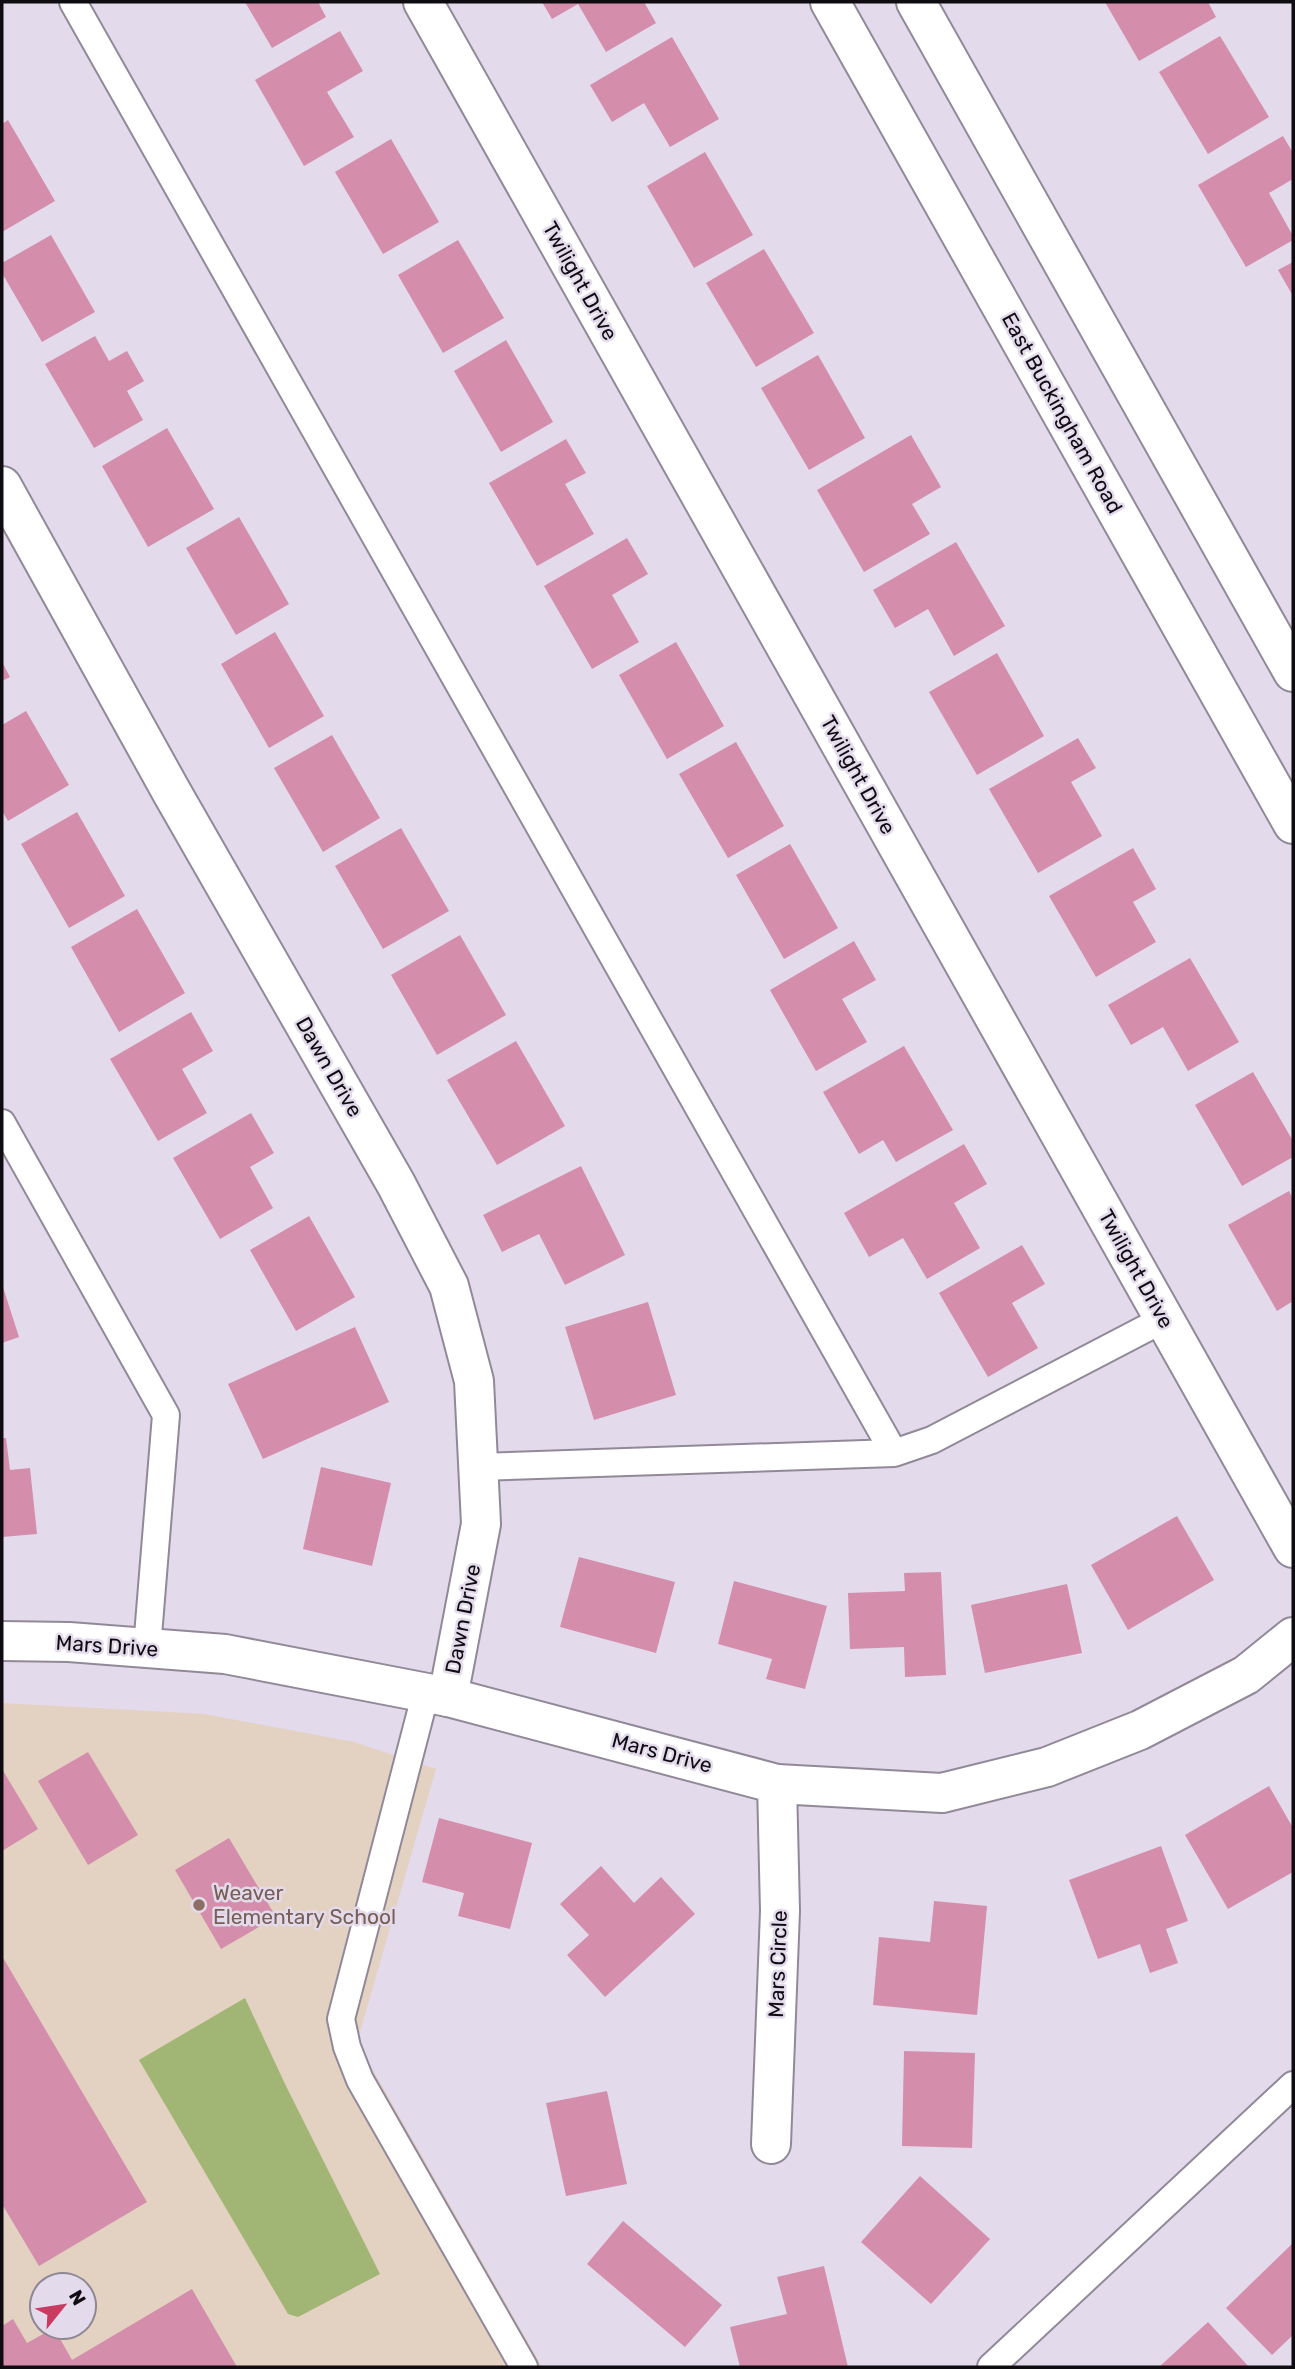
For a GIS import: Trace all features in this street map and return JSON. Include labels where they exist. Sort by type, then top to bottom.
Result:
[{"type":"street","name":"Twilight Drive","points":[[423,2],[1293,1548]]},
{"type":"street","name":"East Buckingham Road","points":[[830,2],[1293,824]]},
{"type":"street","points":[[916,2],[1293,671]]},
{"type":"street","name":"Dawn Drive","points":[[2,486],[171,791],[396,1184],[449,1286],[474,1381],[481,1524],[437,1695]]},
{"type":"street","name":"Mars Drive","points":[[2,1641],[69,1642],[225,1654],[437,1695],[776,1784],[942,1793],[1047,1767],[1140,1730],[1246,1675],[1293,1637]]},
{"type":"street","name":"Mars Circle","points":[[771,2144],[780,1911],[776,1784]]},
{"type":"lane","points":[[73,2],[894,1453]]},
{"type":"lane","points":[[2,1123],[166,1415],[147,1648]]},
{"type":"lane","points":[[478,1467],[894,1453],[932,1440],[1164,1319]]},
{"type":"lane","points":[[437,1695],[341,2019],[347,2047],[360,2080],[524,2367]]},
{"type":"lane","points":[[991,2367],[1293,2085]]},
{"type":"shaded area","name":"Weaver Elementary School","points":[[2,1703],[204,1714],[354,1742],[436,1769],[357,2042],[542,2367],[2,2367]]},
{"type":"green space","points":[[245,1998],[380,2274],[298,2317],[288,2314],[139,2060]]},
{"type":"building","points":[[245,2],[318,2],[326,17],[272,48]]},
{"type":"building","points":[[542,2],[644,2],[656,23],[606,52],[578,4],[552,19]]},
{"type":"building","points":[[1105,2],[1208,2],[1216,17],[1139,61]]},
{"type":"building","points":[[340,31],[363,71],[327,92],[354,137],[304,166],[255,80]]},
{"type":"building","points":[[1220,36],[1269,117],[1208,154],[1159,72]]},
{"type":"building","points":[[672,37],[719,119],[670,147],[644,103],[612,122],[590,85]]},
{"type":"building","points":[[8,120],[55,201],[2,232],[2,124]]},
{"type":"building","points":[[1283,136],[1293,153],[1293,179],[1269,193],[1293,240],[1246,267],[1198,185]]},
{"type":"building","points":[[391,139],[439,222],[383,254],[335,172]]},
{"type":"building","points":[[705,152],[753,235],[694,268],[647,186]]},
{"type":"building","points":[[51,235],[95,312],[42,342],[2,273],[2,263]]},
{"type":"building","points":[[458,240],[504,318],[443,353],[398,275]]},
{"type":"building","points":[[764,249],[814,333],[756,367],[706,283]]},
{"type":"building","points":[[1293,262],[1293,296],[1278,270]]},
{"type":"building","points":[[95,336],[109,361],[127,351],[144,381],[127,391],[143,420],[94,448],[45,364]]},
{"type":"building","points":[[506,340],[553,422],[501,452],[454,371]]},
{"type":"building","points":[[818,355],[865,438],[809,470],[761,388]]},
{"type":"building","points":[[167,428],[214,509],[148,547],[102,466]]},
{"type":"building","points":[[911,435],[941,487],[912,504],[930,534],[864,572],[817,490]]},
{"type":"building","points":[[566,439],[586,473],[565,484],[594,534],[537,566],[489,483]]},
{"type":"building","points":[[239,517],[289,604],[236,635],[186,548]]},
{"type":"building","points":[[627,538],[648,574],[612,595],[639,642],[592,669],[544,586]]},
{"type":"building","points":[[956,542],[1005,626],[954,656],[928,609],[895,628],[873,590]]},
{"type":"building","points":[[275,632],[324,716],[269,748],[221,664]]},
{"type":"building","points":[[676,642],[724,726],[667,759],[619,675]]},
{"type":"building","points":[[997,653],[1044,736],[977,775],[929,692]]},
{"type":"building","points":[[2,662],[10,677],[2,681]]},
{"type":"building","points":[[26,711],[69,785],[8,821],[2,811],[2,725]]},
{"type":"building","points":[[332,735],[380,818],[323,852],[274,768]]},
{"type":"building","points":[[1078,738],[1096,768],[1071,782],[1102,836],[1038,873],[989,789]]},
{"type":"building","points":[[736,742],[784,826],[728,858],[679,774]]},
{"type":"building","points":[[77,812],[125,896],[69,928],[21,844]]},
{"type":"building","points":[[401,828],[449,911],[383,949],[335,866]]},
{"type":"building","points":[[790,844],[838,928],[784,959],[736,875]]},
{"type":"building","points":[[1133,848],[1156,889],[1133,902],[1156,942],[1096,977],[1049,896]]},
{"type":"building","points":[[137,909],[185,993],[119,1032],[71,947]]},
{"type":"building","points":[[460,935],[506,1015],[437,1055],[391,975]]},
{"type":"building","points":[[854,941],[876,980],[842,999],[867,1042],[816,1071],[770,990]]},
{"type":"building","points":[[1190,958],[1239,1042],[1188,1071],[1163,1027],[1131,1045],[1108,1005]]},
{"type":"building","points":[[191,1012],[213,1051],[182,1069],[207,1113],[158,1141],[110,1059]]},
{"type":"building","points":[[516,1041],[565,1126],[497,1165],[447,1080]]},
{"type":"building","points":[[904,1046],[953,1130],[896,1162],[883,1140],[859,1154],[823,1092]]},
{"type":"building","points":[[1253,1072],[1293,1141],[1293,1157],[1242,1186],[1195,1105]]},
{"type":"building","points":[[251,1113],[274,1153],[250,1167],[273,1208],[220,1239],[173,1158]]},
{"type":"building","points":[[964,1144],[987,1184],[954,1203],[980,1248],[927,1279],[903,1238],[869,1257],[844,1213]]},
{"type":"building","points":[[581,1166],[625,1255],[565,1285],[539,1234],[502,1252],[483,1215]]},
{"type":"building","points":[[1289,1191],[1293,1199],[1293,1301],[1277,1311],[1228,1225]]},
{"type":"building","points":[[309,1216],[355,1297],[296,1331],[250,1250]]},
{"type":"building","points":[[1022,1245],[1045,1284],[1012,1303],[1038,1348],[988,1377],[939,1293]]},
{"type":"building","points":[[2,1284],[19,1337],[2,1343]]},
{"type":"building","points":[[648,1302],[676,1395],[594,1420],[565,1327]]},
{"type":"building","points":[[355,1327],[389,1402],[263,1459],[228,1384]]},
{"type":"building","points":[[2,1438],[6,1438],[10,1470],[30,1468],[37,1534],[2,1537]]},
{"type":"building","points":[[321,1467],[391,1483],[372,1566],[303,1549]]},
{"type":"building","points":[[1177,1516],[1214,1580],[1128,1630],[1091,1565]]},
{"type":"building","points":[[579,1557],[675,1582],[656,1653],[560,1627]]},
{"type":"building","points":[[941,1572],[946,1675],[905,1677],[904,1647],[850,1649],[848,1593],[905,1591],[904,1573]]},
{"type":"building","points":[[734,1581],[827,1606],[805,1689],[766,1679],[772,1659],[718,1644]]},
{"type":"building","points":[[1067,1584],[1082,1653],[985,1673],[971,1605]]},
{"type":"building","points":[[88,1752],[138,1835],[88,1865],[38,1781]]},
{"type":"building","points":[[2,1769],[38,1829],[2,1851]]},
{"type":"building","points":[[1269,1786],[1293,1828],[1293,1872],[1228,1909],[1185,1835]]},
{"type":"building","points":[[439,1818],[532,1843],[510,1929],[458,1916],[464,1893],[422,1882]]},
{"type":"building","points":[[229,1838],[276,1917],[221,1949],[175,1870]]},
{"type":"building","points":[[1161,1846],[1188,1921],[1166,1929],[1178,1963],[1150,1973],[1140,1944],[1098,1959],[1069,1880]]},
{"type":"building","points":[[601,1866],[634,1903],[661,1877],[695,1914],[605,1997],[567,1955],[589,1935],[560,1904]]},
{"type":"building","points":[[934,1901],[987,1906],[977,2015],[873,2005],[879,1937],[930,1942]]},
{"type":"building","points":[[2,1956],[147,2202],[39,2266],[2,2204]]},
{"type":"building","points":[[904,2051],[975,2053],[972,2148],[902,2146]]},
{"type":"building","points":[[607,2091],[627,2184],[566,2196],[546,2103]]},
{"type":"building","points":[[920,2176],[990,2239],[931,2304],[861,2242]]},
{"type":"building","points":[[623,2221],[722,2305],[685,2347],[587,2264]]},
{"type":"building","points":[[1293,2243],[1293,2335],[1272,2355],[1226,2308]]},
{"type":"building","points":[[824,2266],[848,2367],[740,2367],[730,2327],[787,2314],[777,2277]]},
{"type":"building","points":[[192,2289],[237,2367],[2,2367],[2,2326],[13,2319],[27,2343],[61,2341],[72,2360]]},
{"type":"building","points":[[1208,2322],[1249,2367],[1159,2367]]},
{"type":"place","name":"Weaver Elementary School","points":[[199,1905]]}]
